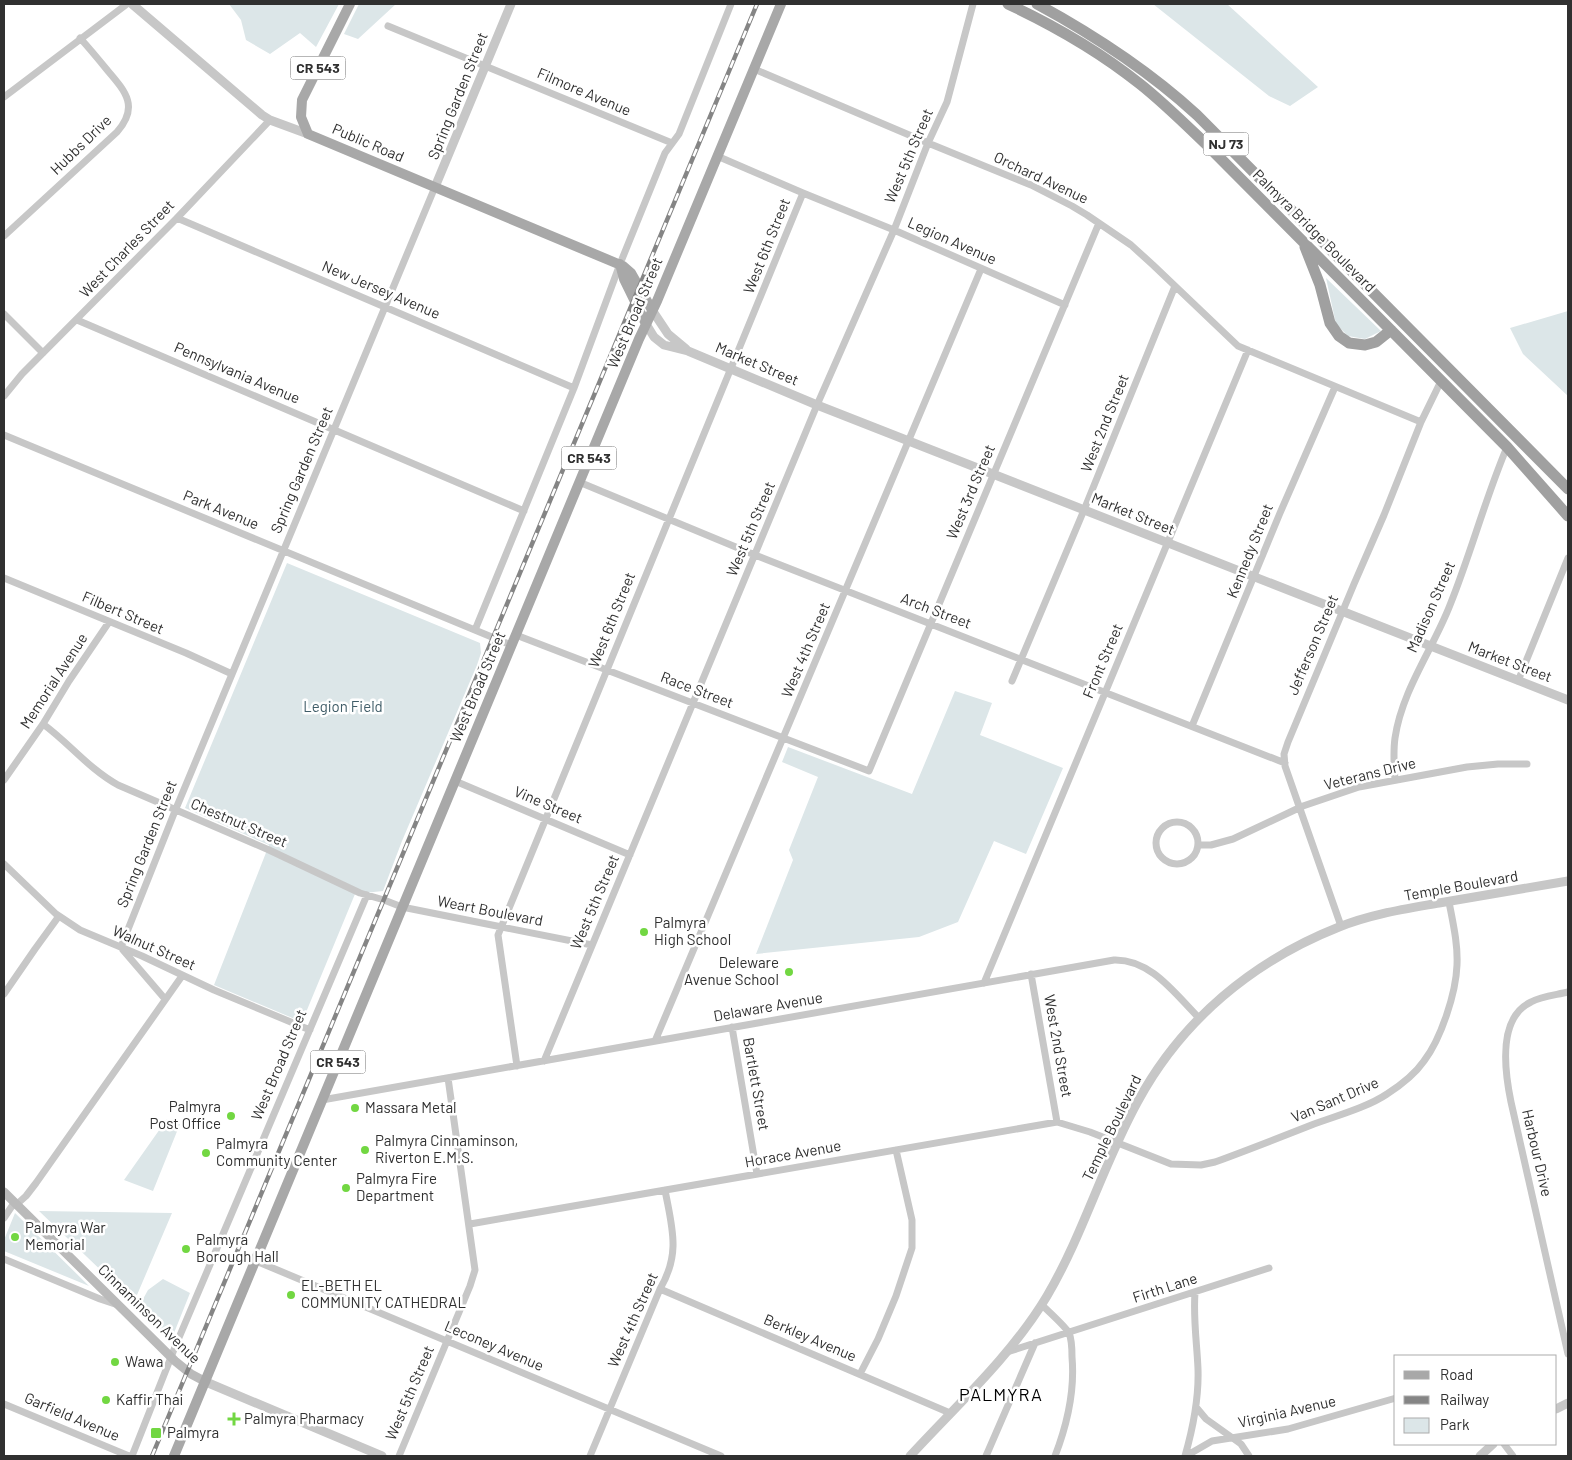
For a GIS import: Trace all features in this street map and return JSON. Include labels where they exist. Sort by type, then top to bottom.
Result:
[{"type":"highway","name":"Palmyra Bridge Boulevard","points":[[1008,4],[1067,35],[1141,84],[1208,146],[1507,447],[1568,516]]},
{"type":"highway","name":"Palmyra Bridge Boulevard","points":[[1037,4],[1079,27],[1116,51],[1158,82],[1197,115],[1568,490]]},
{"type":"highway","points":[[1302,241],[1320,285],[1330,323],[1339,336],[1349,343],[1365,345],[1381,339],[1391,330]]},
{"type":"main road","name":"CR 543","points":[[308,134],[301,117],[302,100],[350,4]]},
{"type":"main road","name":"West Broad Street","points":[[206,1382],[579,482],[781,4]]},
{"type":"main road","name":"Public Road","points":[[308,134],[626,267],[652,310]]},
{"type":"main road","points":[[620,264],[624,279],[646,324]]},
{"type":"main road","name":"Cinnaminson Avenue","points":[[4,1192],[171,1357],[187,1371],[206,1382]]},
{"type":"main road","name":"CR 543","points":[[174,1456],[206,1382]]},
{"type":"street","points":[[4,97],[127,4]]},
{"type":"street","name":"Public Road","points":[[132,4],[270,120],[308,134]]},
{"type":"street","name":"Spring Garden Street","points":[[121,947],[175,811],[511,4]]},
{"type":"street","name":"West Broad Street","points":[[475,630],[574,388],[620,264],[665,153],[679,134],[731,4]]},
{"type":"street","name":"West 5th Street","points":[[544,1061],[818,405],[894,230],[928,143],[948,102],[973,4]]},
{"type":"street","name":"Filmore Avenue","points":[[388,26],[672,143]]},
{"type":"street","name":"Hubbs Drive","points":[[4,236],[118,132],[127,118],[128,102],[123,89],[80,38]]},
{"type":"street","name":"Orchard Avenue","points":[[754,69],[1031,185],[1072,206],[1131,245],[1154,264],[1238,346],[1421,422]]},
{"type":"street","name":"West Charles Street","points":[[4,396],[16,380],[177,218],[270,120]]},
{"type":"street","name":"Legion Avenue","points":[[717,156],[894,230],[1065,305]]},
{"type":"street","name":"West 6th Street","points":[[517,1066],[498,935],[803,193]]},
{"type":"street","name":"New Jersey Avenue","points":[[177,218],[574,388]]},
{"type":"street","name":"West 3rd Street","points":[[869,771],[1099,223]]},
{"type":"street","name":"West 4th Street","points":[[655,1041],[981,269]]},
{"type":"street","name":"West 2nd Street","points":[[1012,681],[1175,286]]},
{"type":"street","name":"Market Street","points":[[652,310],[668,334],[688,351]]},
{"type":"street","points":[[4,314],[43,353]]},
{"type":"street","name":"Pennsylvania Avenue","points":[[77,320],[524,511]]},
{"type":"street","name":"Market Street","points":[[646,324],[654,337],[664,344],[732,368],[818,405],[1568,700]]},
{"type":"street","name":"Front Street","points":[[984,983],[1248,350]]},
{"type":"street","name":"Jefferson Street","points":[[1341,926],[1299,808],[1284,754],[1421,422],[1441,381]]},
{"type":"street","name":"Kennedy Street","points":[[1192,726],[1280,513],[1335,387]]},
{"type":"street","name":"Park Avenue","points":[[4,435],[511,645]]},
{"type":"street","name":"Madison Street","points":[[1396,780],[1394,758],[1397,728],[1404,706],[1418,671],[1450,605],[1484,505],[1507,447]]},
{"type":"street","name":"Arch Street","points":[[579,482],[755,555],[1285,762]]},
{"type":"street","points":[[1518,680],[1568,558]]},
{"type":"street","name":"Filbert Street","points":[[5,582],[186,653],[232,674]]},
{"type":"street","name":"Memorial Avenue","points":[[4,780],[109,622]]},
{"type":"street","name":"Race Street","points":[[516,635],[869,771]]},
{"type":"street","name":"Chestnut Street","points":[[43,724],[87,764],[118,785],[251,842],[360,893],[384,900]]},
{"type":"street","name":"Veterans Drive","points":[[1198,845],[1211,846],[1234,839],[1299,808],[1344,792],[1396,780],[1487,765],[1527,764]]},
{"type":"street","name":"Vine Street","points":[[455,781],[630,855]]},
{"type":"street","points":[[1178,822],[1187,825],[1194,831],[1198,845],[1188,860],[1173,863],[1160,854],[1156,840],[1164,826],[1178,822]]},
{"type":"street","name":"Walnut Street","points":[[4,864],[59,916],[80,930],[182,976],[310,1030]]},
{"type":"street","name":"Temple Boulevard","points":[[910,1456],[1007,1352],[1042,1305],[1072,1248],[1118,1143],[1156,1071],[1180,1038],[1240,981],[1307,940],[1341,926],[1390,912],[1568,881]]},
{"type":"street","name":"West Broad Street","points":[[130,1456],[367,895]]},
{"type":"street","name":"Weart Boulevard","points":[[384,900],[402,907],[592,945]]},
{"type":"street","name":"Van Sant Drive","points":[[1118,1143],[1171,1164],[1201,1165],[1239,1153],[1386,1095],[1424,1063],[1434,1046],[1449,1006],[1458,966],[1456,939],[1449,902]]},
{"type":"street","points":[[4,994],[59,916]]},
{"type":"street","points":[[121,947],[165,1000]]},
{"type":"street","name":"Delaware Avenue","points":[[322,1100],[1114,960],[1134,962],[1146,968],[1161,980],[1199,1018]]},
{"type":"street","name":"West 2nd Street","points":[[1032,974],[1057,1122]]},
{"type":"street","points":[[4,1218],[36,1183],[182,976]]},
{"type":"street","name":"Harbour Drive","points":[[1568,992],[1531,1001],[1521,1009],[1510,1026],[1505,1058],[1506,1077],[1511,1102],[1568,1354]]},
{"type":"street","name":"Bartlett Street","points":[[732,1027],[757,1174]]},
{"type":"street","name":"West 5th Street","points":[[399,1456],[474,1275],[475,1266],[470,1224],[448,1078]]},
{"type":"street","name":"Horace Avenue","points":[[470,1224],[1057,1122],[1078,1127],[1118,1143]]},
{"type":"street","points":[[860,1374],[896,1296],[912,1248],[912,1220],[896,1150]]},
{"type":"street","name":"West 4th Street","points":[[590,1456],[671,1266],[672,1226],[665,1190]]},
{"type":"street","points":[[4,1259],[100,1300],[118,1305]]},
{"type":"street","name":"Leconey Avenue","points":[[256,1261],[721,1456]]},
{"type":"street","name":"Firth Lane","points":[[1007,1352],[1269,1268]]},
{"type":"street","name":"Berkley Avenue","points":[[660,1289],[950,1413]]},
{"type":"street","points":[[1185,1456],[1196,1407],[1198,1371],[1194,1309],[1195,1293]]},
{"type":"street","points":[[1042,1305],[1068,1333],[1072,1348],[1073,1371],[1070,1407],[1062,1440],[1055,1456]]},
{"type":"street","points":[[986,1456],[1035,1343]]},
{"type":"street","name":"Cinnaminson Avenue","points":[[206,1382],[382,1456]]},
{"type":"street","name":"Virginia Avenue","points":[[1185,1456],[1212,1441],[1288,1429],[1394,1399]]},
{"type":"street","name":"Garfield Avenue","points":[[4,1404],[130,1456]]},
{"type":"street","points":[[1196,1407],[1210,1423],[1241,1444],[1249,1456]]},
{"type":"street","points":[[1480,1456],[1492,1445]]},
{"type":"street","points":[[1505,1445],[1513,1456]]},
{"type":"green space","points":[[229,4],[339,4],[316,47],[300,33],[270,54],[246,40],[241,20]]},
{"type":"green space","points":[[359,4],[396,4],[358,39],[344,34]]},
{"type":"green space","points":[[1153,4],[1227,4],[1318,87],[1290,106],[1269,96]]},
{"type":"green space","points":[[1326,278],[1381,331],[1365,339],[1348,336],[1336,324]]},
{"type":"green space","points":[[1568,311],[1568,396],[1523,354],[1510,328]]},
{"type":"green space","name":"Legion Field","points":[[287,563],[480,643],[481,653],[383,891],[355,894],[302,1022],[214,985],[269,845],[185,808]]},
{"type":"green space","points":[[955,691],[992,703],[980,735],[1063,768],[1026,854],[994,841],[958,922],[919,937],[756,954],[793,860],[789,850],[818,777],[782,762],[788,747],[912,794]]},
{"type":"green space","points":[[167,1119],[180,1124],[153,1191],[124,1180]]},
{"type":"green space","points":[[39,1211],[172,1213],[134,1302]]},
{"type":"green space","points":[[15,1213],[89,1286],[4,1251],[4,1240]]},
{"type":"green space","points":[[163,1279],[190,1293],[174,1333],[167,1338],[138,1308],[148,1290]]},
{"type":"railway","points":[[152,1456],[757,4]]},
{"type":"place","name":"Palmyra High School","points":[[644,932]]},
{"type":"place","name":"Deleware Avenue School","points":[[789,972]]},
{"type":"place","name":"Massara Metal","points":[[355,1108]]},
{"type":"place","name":"Palmyra Post Office","points":[[231,1116]]},
{"type":"place","name":"Palmyra Cinnaminson, Riverton E.M.S.","points":[[365,1150]]},
{"type":"place","name":"Palmyra Community Center","points":[[206,1153]]},
{"type":"place","name":"Palmyra Fire Department","points":[[346,1188]]},
{"type":"place","name":"Palmyra War Memorial","points":[[15,1237]]},
{"type":"place","name":"Palmyra Borough Hall","points":[[186,1249]]},
{"type":"place","name":"EL-BETH EL COMMUNITY CATHEDRAL","points":[[291,1295]]},
{"type":"place","name":"Wawa","points":[[115,1362]]},
{"type":"place","name":"Kaffir Thai","points":[[106,1400]]},
{"type":"place","name":"Palmyra Pharmacy","points":[[234,1419]]},
{"type":"place","name":"Palmyra","points":[[156,1433]]},
{"type":"district","name":"PALMYRA","points":[[1001,1395]]}]
